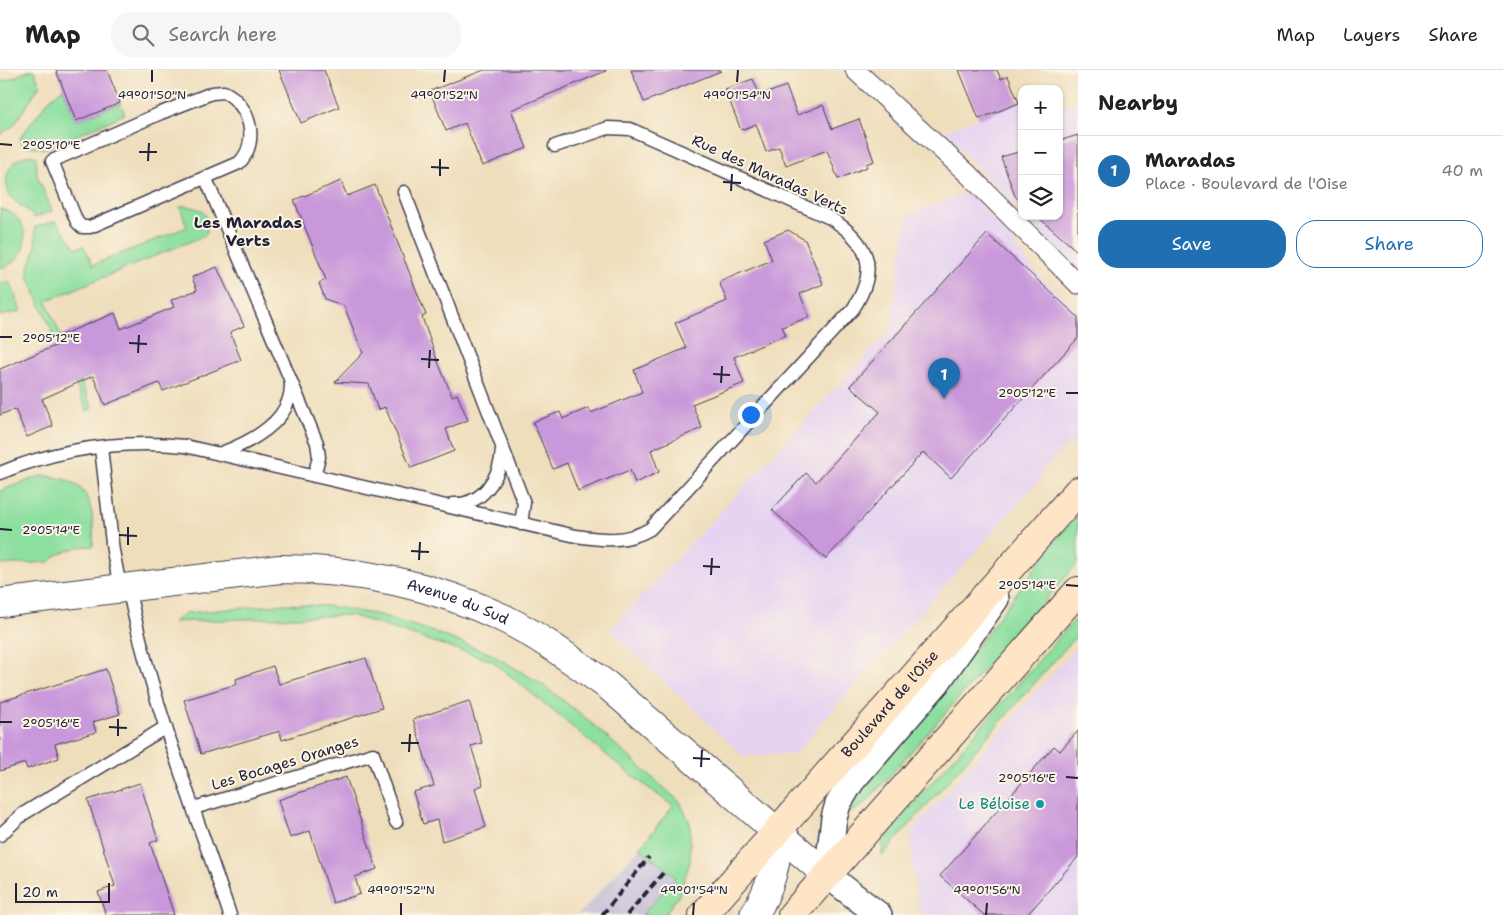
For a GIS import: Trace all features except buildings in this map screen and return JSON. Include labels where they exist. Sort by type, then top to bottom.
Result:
[{"type":"main road","name":"Boulevard de l'Oise","points":[[703,915],[1078,491]]},
{"type":"main road","points":[[792,915],[1078,591]]},
{"type":"street","points":[[855,70],[968,174],[1078,284]]},
{"type":"street","points":[[879,915],[827,875],[834,818],[838,804],[852,781],[937,683],[1045,528]]},
{"type":"street","name":"Avenue du Sud","points":[[0,603],[253,571],[310,569],[393,580],[429,589],[506,620],[540,639],[607,685],[779,831],[827,875]]},
{"type":"street","points":[[754,915],[771,882],[777,861],[779,831]]},
{"type":"lane","points":[[224,92],[237,101],[246,116],[251,141],[244,158],[239,163],[206,178],[90,227],[82,227],[71,212],[52,161],[162,113],[212,93],[224,92]]},
{"type":"lane","name":"Rue des Maradas Verts","points":[[0,474],[50,456],[101,448],[162,444],[185,446],[521,524],[599,540],[636,537],[650,530],[853,309],[864,291],[868,278],[864,250],[860,242],[844,227],[830,218],[630,130],[608,128],[555,146]]},
{"type":"lane","points":[[206,178],[319,448],[319,457],[314,476]]},
{"type":"lane","name":"Rue des Maradas Verts","points":[[404,192],[525,507],[521,524]]},
{"type":"lane","points":[[218,454],[240,446],[272,425],[289,400],[291,382]]},
{"type":"lane","name":"Rue des Maradas Verts","points":[[429,502],[464,504],[478,497],[493,482],[497,474],[502,457],[502,444]]},
{"type":"lane","points":[[101,448],[113,551],[166,727],[230,915]]},
{"type":"lane","points":[[0,835],[23,814],[166,727]]},
{"type":"lane","name":"Les Bocages Oranges","points":[[194,808],[373,754],[396,822]]},
{"type":"shaded area","points":[[1018,103],[1018,210],[945,134],[948,130]]},
{"type":"shaded area","points":[[1063,104],[1078,104],[1078,273],[1028,220],[1063,220]]},
{"type":"shaded area","points":[[969,192],[1013,242],[1031,268],[1078,311],[1078,438],[1072,445],[1068,443],[1040,474],[1042,477],[794,754],[743,756],[610,630],[890,330],[907,215]]},
{"type":"shaded area","points":[[1078,645],[1078,915],[948,915],[946,913],[944,915],[926,915],[918,908],[910,833]]},
{"type":"shaded area","points":[[640,848],[676,877],[642,915],[578,915]]},
{"type":"green space","points":[[34,70],[40,85],[14,125],[0,135],[0,79],[2,82]]},
{"type":"green space","points":[[63,88],[76,121],[120,103],[125,114],[45,149],[22,145],[20,138],[48,101]]},
{"type":"green space","points":[[31,155],[36,157],[37,175],[52,211],[34,218],[11,197],[7,183],[7,176],[13,164],[17,160]]},
{"type":"green space","points":[[180,207],[196,208],[204,213],[207,222],[206,235],[46,301],[92,408],[87,411],[27,274],[36,246],[35,227],[56,221],[76,248],[84,246],[93,265],[187,227]]},
{"type":"green space","points":[[0,209],[11,213],[19,220],[25,238],[23,248],[18,257],[11,264],[0,268]]},
{"type":"green space","points":[[7,281],[11,284],[21,311],[0,316],[0,282]]},
{"type":"green space","points":[[40,476],[56,477],[69,481],[79,487],[86,495],[92,517],[93,546],[78,547],[57,555],[49,562],[0,565],[0,491]]},
{"type":"green space","points":[[1078,515],[1078,563],[869,799],[849,813],[847,811],[852,799],[942,694],[1055,541]]},
{"type":"green space","points":[[285,604],[328,606],[379,615],[428,630],[491,654],[540,683],[582,715],[680,802],[690,823],[690,862],[679,895],[664,915],[642,915],[676,877],[640,848],[673,806],[631,775],[492,661],[350,615],[173,622],[186,613]]},
{"type":"green space","points":[[1078,616],[1078,634],[882,856],[883,843],[893,827]]},
{"type":"railway","points":[[602,915],[649,857]]},
{"type":"railway","points":[[627,915],[663,873]]},
{"type":"place","name":"Maradas","points":[[944,399]]},
{"type":"place","name":"Le Béloise","points":[[1040,804]]},
{"type":"district","name":"Les Maradas Verts","points":[[248,231]]}]
